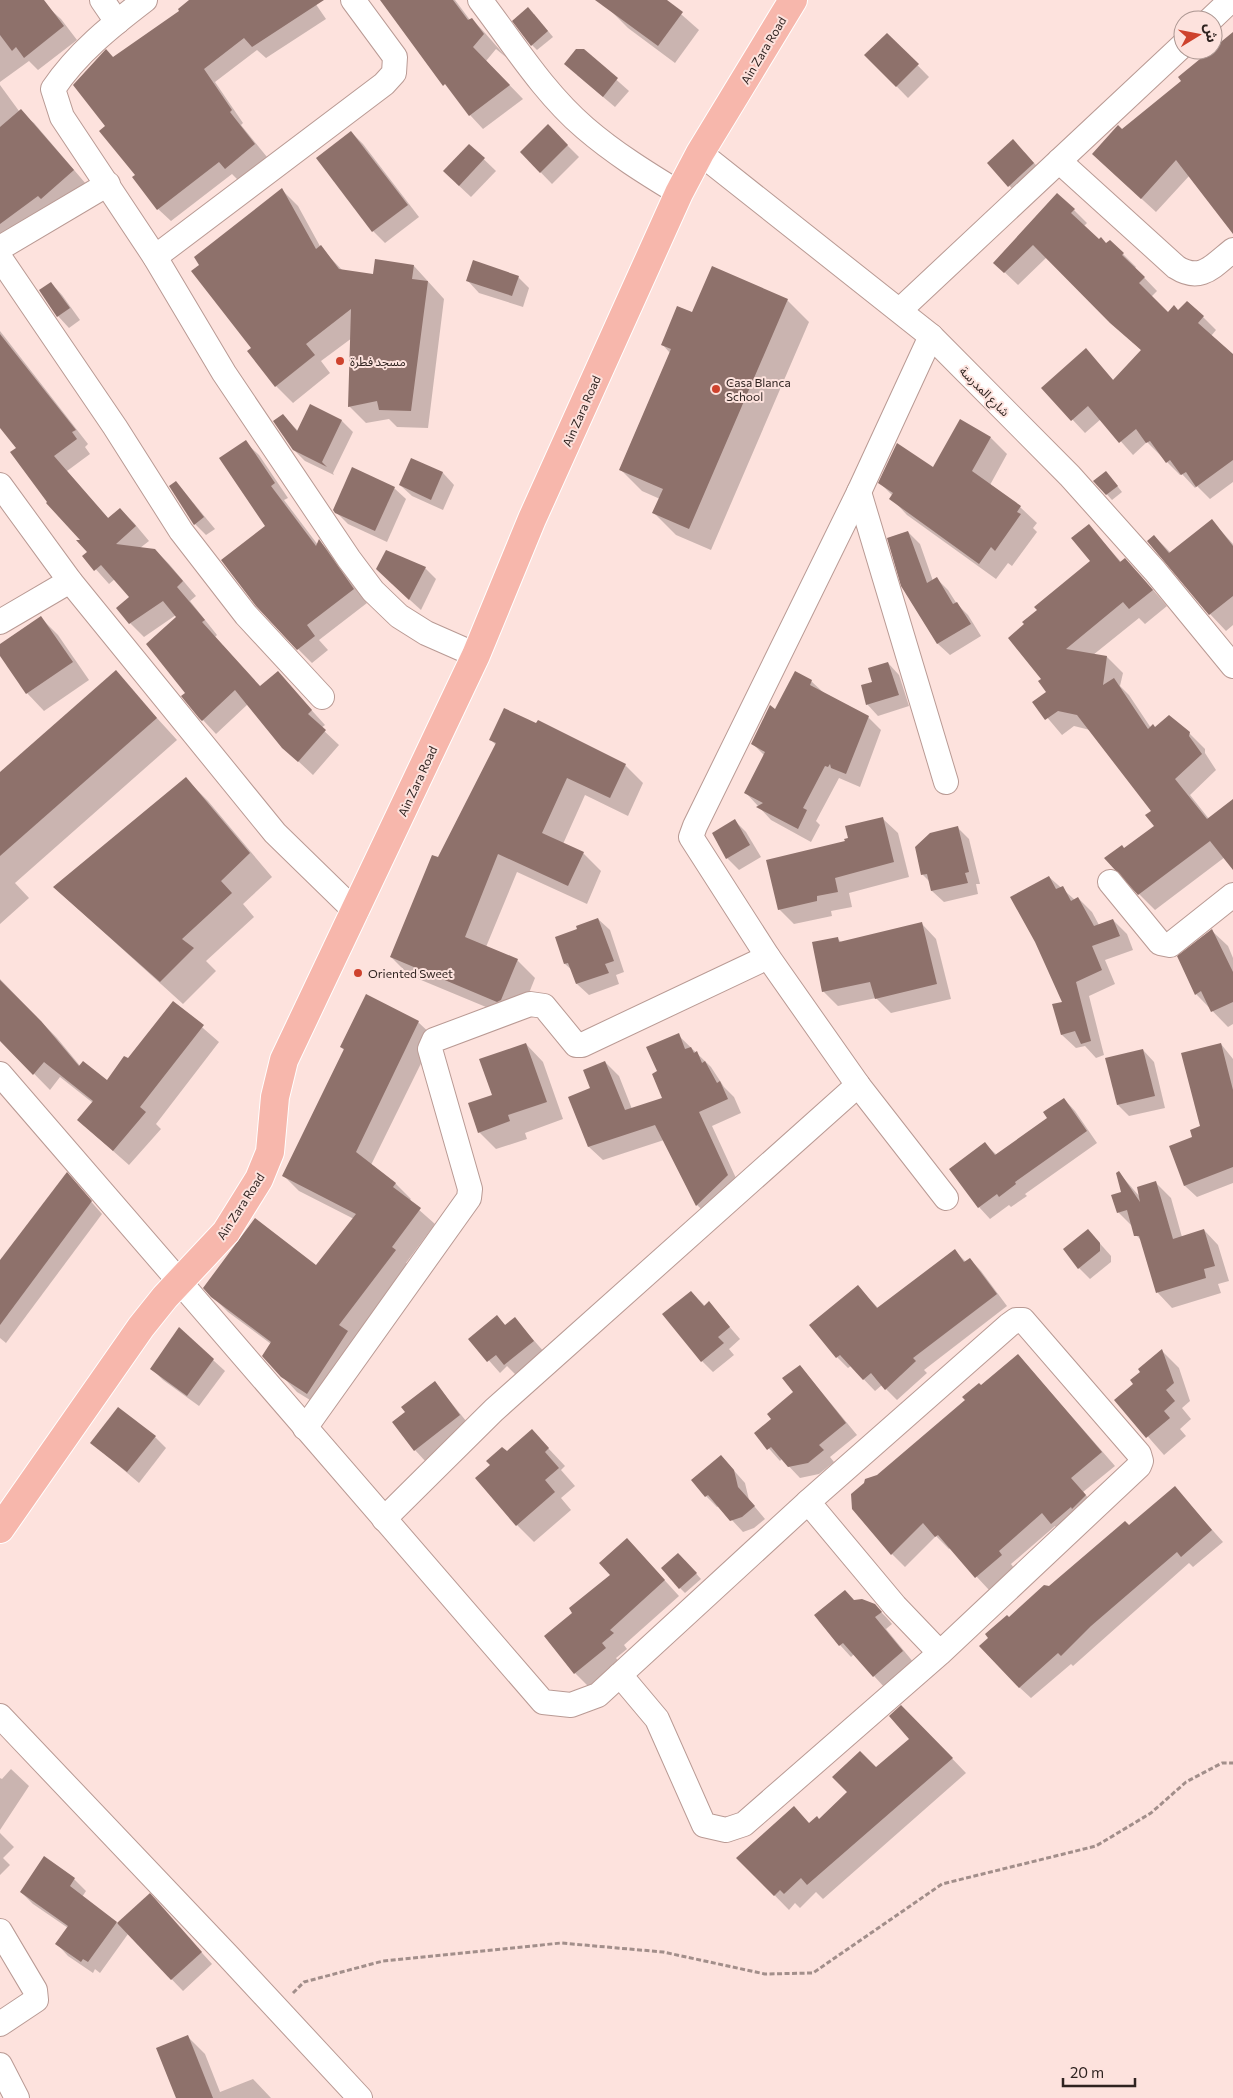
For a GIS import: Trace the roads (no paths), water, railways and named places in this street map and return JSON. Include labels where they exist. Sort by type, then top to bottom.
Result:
[{"type":"main road","name":"Ain Zara Road","points":[[0,1529],[141,1328],[226,1232],[266,1166],[273,1138],[278,1078],[284,1060],[356,912],[476,655],[532,519],[679,193],[700,153],[793,0]]},
{"type":"street","points":[[102,0],[117,22]]},
{"type":"street","points":[[146,0],[117,22],[69,65],[53,89],[62,117],[155,257],[224,374],[343,551],[373,590],[399,616],[426,633],[476,655]]},
{"type":"street","points":[[155,257],[384,84],[394,73],[395,57],[353,0]]},
{"type":"street","points":[[480,0],[543,84],[583,127],[629,163],[679,193]]},
{"type":"street","points":[[1220,10],[1231,0]]},
{"type":"street","points":[[900,310],[1173,54]]},
{"type":"street","name":"شارع المدرسة","points":[[700,153],[931,336],[1076,484],[1155,571],[1233,666]]},
{"type":"street","points":[[1059,161],[1176,267],[1187,274],[1203,273],[1233,250]]},
{"type":"street","points":[[0,248],[108,184]]},
{"type":"street","points":[[0,258],[110,419],[181,531],[246,615],[322,697]]},
{"type":"street","points":[[931,336],[859,492],[691,837],[768,956],[858,1085],[946,1198]]},
{"type":"street","points":[[0,484],[70,581],[275,833],[356,912]]},
{"type":"street","points":[[859,492],[946,782]]},
{"type":"street","points":[[0,622],[70,581]]},
{"type":"street","points":[[1110,882],[1160,943],[1166,946],[1170,946],[1233,895]]},
{"type":"street","points":[[305,1428],[469,1198],[470,1189],[430,1049],[434,1040],[537,1004],[544,1006],[576,1045],[582,1045],[768,956]]},
{"type":"street","points":[[0,1074],[543,1702],[571,1705],[598,1695],[808,1502],[1016,1320],[1023,1320],[1140,1454],[1141,1461],[1139,1466],[940,1654],[744,1824],[726,1830],[704,1825],[658,1719],[620,1676]]},
{"type":"street","points":[[384,1519],[494,1410],[858,1085]]},
{"type":"street","points":[[808,1502],[895,1606],[940,1654]]},
{"type":"street","points":[[0,1716],[360,2098]]},
{"type":"street","points":[[0,1931],[35,1990],[36,2000],[0,2024]]},
{"type":"street","points":[[0,2065],[17,2098]]},
{"type":"place","name":"مسجد فطرة","points":[[340,361]]},
{"type":"place","name":"Casa Blanca School","points":[[716,389]]},
{"type":"place","name":"Oriented Sweet","points":[[358,973]]}]
